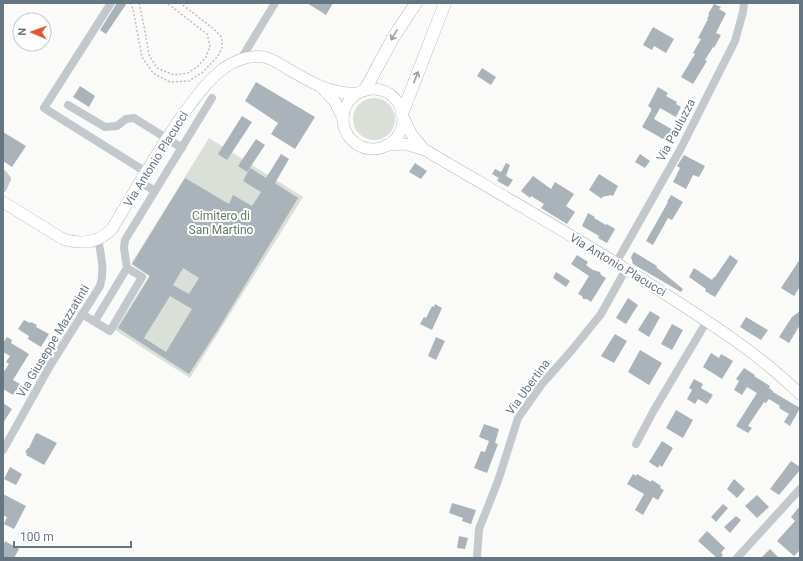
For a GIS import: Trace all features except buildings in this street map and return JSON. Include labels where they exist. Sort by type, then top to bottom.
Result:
[{"type":"highway","points":[[362,92],[393,38],[416,3]]},
{"type":"highway","points":[[402,115],[445,3]]},
{"type":"main road","name":"Via Antonio Placucci","points":[[98,240],[106,236],[112,229],[166,138],[205,86],[224,69],[241,59],[263,57],[273,60],[321,87],[340,93],[362,92],[375,89],[384,92],[393,97],[399,104],[402,115],[416,140],[425,150]]},
{"type":"main road","name":"Via Antonio Placucci","points":[[321,87],[335,102],[343,118],[345,128],[355,143],[372,149],[405,144],[425,150],[626,269],[707,321],[746,347],[800,394]]},
{"type":"main road","points":[[343,118],[348,104],[362,92]]},
{"type":"main road","points":[[387,146],[400,131],[402,115]]},
{"type":"main road","points":[[3,202],[63,239],[84,243],[98,240]]},
{"type":"street","points":[[111,3],[44,108],[143,177],[155,191]]},
{"type":"street","points":[[241,59],[275,3]]},
{"type":"street","name":"Via Pauluzza","points":[[616,263],[680,150],[736,41],[744,12],[744,3]]},
{"type":"street","points":[[95,321],[127,268],[124,248],[125,240],[212,98]]},
{"type":"street","points":[[68,105],[105,126],[118,126],[126,120],[134,118],[182,148]]},
{"type":"street","points":[[3,174],[7,179],[3,188]]},
{"type":"street","name":"Via Giuseppe Mazzatinti","points":[[3,450],[48,371],[100,286],[103,277],[103,266],[98,240]]},
{"type":"street","points":[[82,314],[110,331],[142,277],[127,268]]},
{"type":"street","name":"Via Ubertina","points":[[477,558],[479,529],[498,481],[518,418],[542,384],[601,314],[626,269]]},
{"type":"street","points":[[88,305],[100,312]]},
{"type":"street","points":[[636,444],[654,410],[707,321]]},
{"type":"street","points":[[737,558],[800,489]]},
{"type":"path","points":[[130,3],[134,9],[142,57],[153,73],[170,82],[189,81],[203,72],[218,56],[222,48],[222,38],[214,29],[180,3]]},
{"type":"path","points":[[139,3],[146,31],[149,55],[157,68],[174,75],[188,73],[198,66],[206,57],[210,46],[207,34],[167,3]]},
{"type":"green space","points":[[370,98],[378,98],[386,101],[392,107],[395,119],[392,131],[386,137],[378,140],[370,140],[362,137],[356,131],[353,123],[353,115],[356,107],[362,101]]},
{"type":"green space","name":"Cimitero di San Martino","points":[[209,138],[303,197],[190,378],[115,330],[149,276],[131,264]]}]
